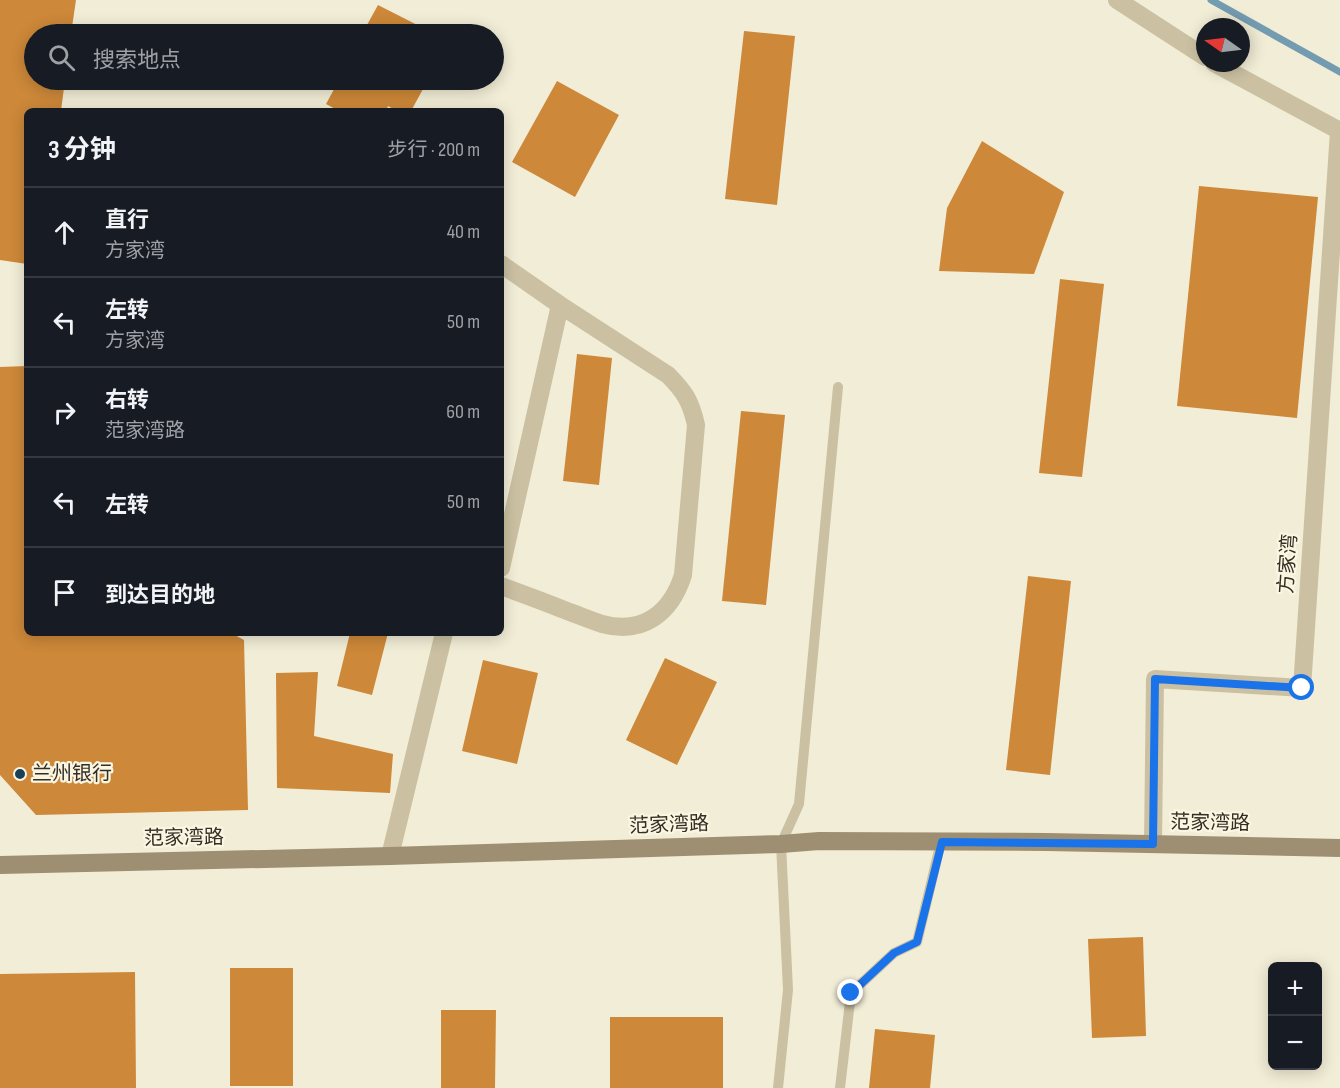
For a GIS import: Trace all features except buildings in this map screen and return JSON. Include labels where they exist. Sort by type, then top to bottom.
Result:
[{"type":"main road","name":"范家湾路","points":[[0,865],[390,856],[819,841],[1340,848]]},
{"type":"street","points":[[1117,0],[1196,51]]},
{"type":"street","points":[[1231,72],[1340,131]]},
{"type":"street","name":"方家湾","points":[[1153,844],[1155,679],[1302,688],[1340,131]]},
{"type":"street","points":[[504,266],[560,306],[668,375],[682,389],[692,406],[696,425],[683,575],[677,592],[660,613],[636,625],[619,627],[601,624],[504,587]]},
{"type":"street","points":[[504,555],[560,306]]},
{"type":"street","points":[[390,856],[443,636]]},
{"type":"lane","points":[[778,1088],[788,990],[781,844],[799,804],[838,387]]},
{"type":"lane","points":[[840,1088],[851,993],[894,953],[917,942],[942,842]]},
{"type":"waterway","points":[[1211,0],[1340,72]]},
{"type":"place","name":"兰州银行","points":[[20,774]]},
{"type":"route","points":[[851,993],[894,953],[917,942],[942,842],[1153,844],[1155,679],[1302,688]]}]
